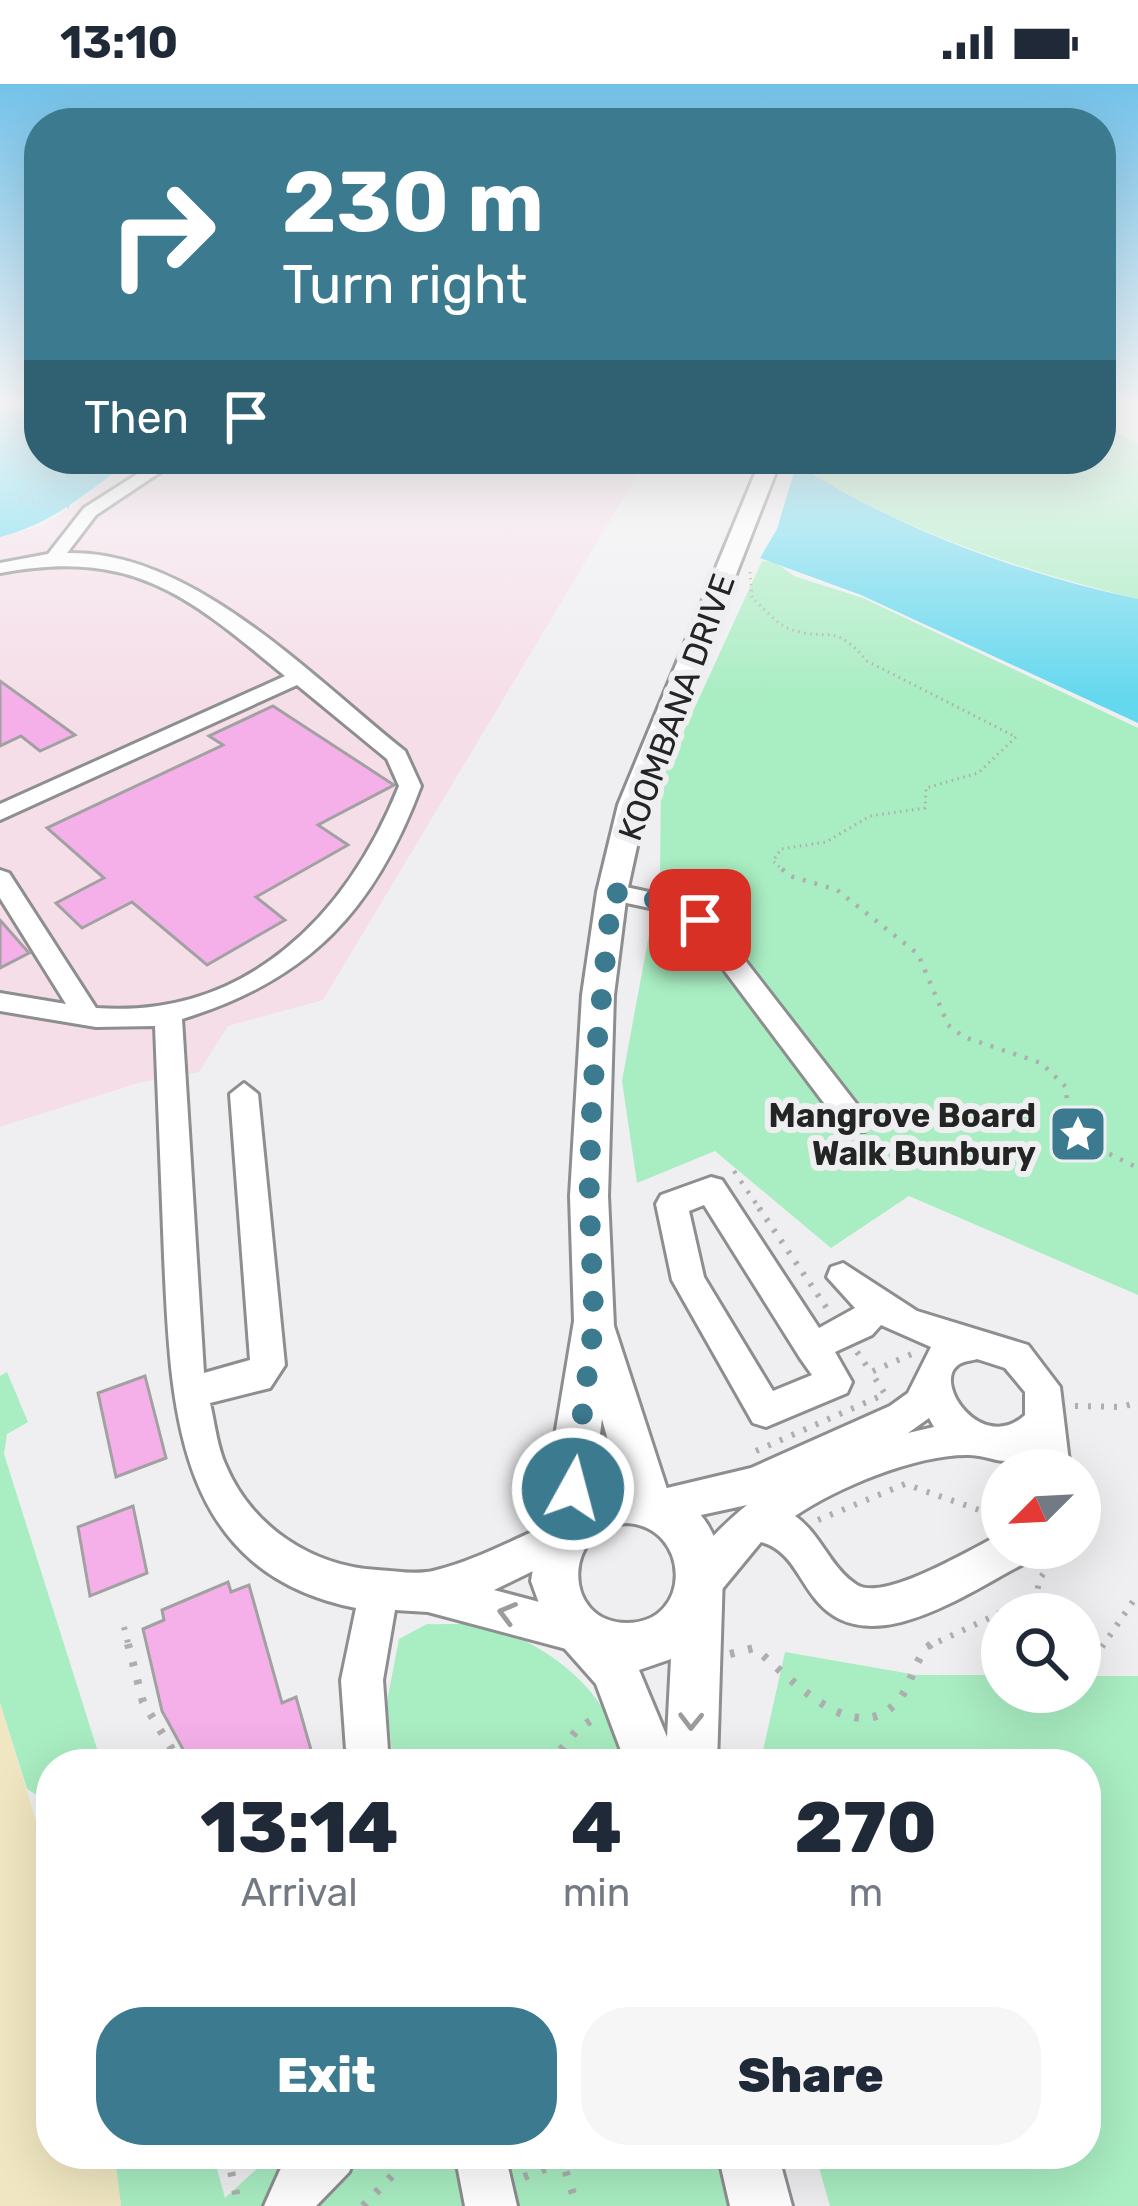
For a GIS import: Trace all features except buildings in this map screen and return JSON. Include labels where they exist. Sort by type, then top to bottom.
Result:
[{"type":"main road","name":"KOOMBANA DRIVE","points":[[563,1535],[594,1321],[589,1196],[592,1094],[612,892],[632,806],[754,501]]},
{"type":"main road","name":"KOOMBANA DRIVE","points":[[594,1321],[652,1505]]},
{"type":"main road","points":[[646,1749],[614,1668],[570,1618],[554,1578],[563,1535],[593,1507],[611,1501],[652,1505],[685,1530],[699,1565],[692,1749]]},
{"type":"main road","points":[[587,1635],[610,1646],[656,1643],[690,1614],[699,1589]]},
{"type":"main road","points":[[752,2169],[761,2206]]},
{"type":"street","points":[[56,557],[72,530],[103,501]]},
{"type":"street","points":[[0,568],[56,557],[109,562],[187,589],[397,756],[409,777],[406,798],[345,908],[327,930],[227,992],[168,1013],[131,1019],[0,1002]]},
{"type":"street","points":[[0,812],[299,676]]},
{"type":"street","points":[[0,878],[86,1014]]},
{"type":"street","points":[[612,892],[668,902],[700,920],[855,1123]]},
{"type":"street","points":[[168,1013],[190,1392],[205,1462],[220,1495],[259,1543],[305,1575],[379,1592],[428,1592],[587,1635]]},
{"type":"street","points":[[190,1392],[258,1378],[268,1365],[244,1094]]},
{"type":"street","points":[[711,1189],[812,1347],[835,1382],[766,1411],[688,1280],[672,1204],[711,1189]]},
{"type":"street","points":[[843,1277],[920,1348],[942,1413],[996,1449]]},
{"type":"street","points":[[812,1347],[884,1314],[1007,1351],[1025,1363],[1042,1388],[1049,1449]]},
{"type":"street","points":[[652,1505],[700,1504],[774,1479],[903,1418],[920,1404],[950,1352],[977,1344]]},
{"type":"street","points":[[699,1589],[755,1522],[894,1451],[1028,1438],[1045,1414]]},
{"type":"street","points":[[755,1522],[813,1535],[832,1592],[856,1608],[890,1610],[981,1565]]},
{"type":"street","points":[[428,1592],[507,1565],[563,1535]]},
{"type":"street","points":[[367,1749],[362,1680],[379,1592]]},
{"type":"street","points":[[290,2206],[298,2188],[316,2169]]},
{"type":"street","points":[[483,2169],[491,2206]]},
{"type":"path","points":[[43,501],[80,508]]},
{"type":"path","points":[[752,560],[752,598],[788,629],[831,632],[849,640],[867,661],[1016,737],[978,773],[926,788],[925,808],[870,816],[826,842],[782,849],[773,861],[790,876],[837,890],[918,954],[948,1025],[964,1036],[1041,1063],[1066,1087],[1069,1134],[1138,1168]]},
{"type":"path","points":[[734,1171],[835,1320]]},
{"type":"path","points":[[852,1346],[871,1372]]},
{"type":"path","points":[[1099,1406],[1138,1402]]},
{"type":"path","points":[[813,1535],[905,1484],[981,1511]]},
{"type":"path","points":[[1101,1648],[1138,1594]]},
{"type":"path","points":[[720,1664],[732,1652],[754,1648],[819,1702],[857,1717],[878,1715],[892,1707],[909,1685],[927,1647],[981,1622]]},
{"type":"path","points":[[124,1627],[143,1702],[174,1749]]},
{"type":"path","points":[[561,1749],[577,1730],[609,1713]]},
{"type":"path","points":[[165,1749],[172,1745]]},
{"type":"path","points":[[230,2169],[238,2206]]},
{"type":"path","points":[[363,2206],[399,2169]]},
{"type":"path","points":[[565,2169],[577,2206]]},
{"type":"shaded area","points":[[80,501],[622,501],[323,1000],[228,1026],[199,1072],[138,1083],[0,1127],[0,537],[40,526]]},
{"type":"green space","points":[[862,501],[1138,501],[1138,599],[970,549]]},
{"type":"green space","points":[[762,561],[863,598],[1138,728],[1138,1295],[909,1196],[831,1248],[715,1151],[637,1183],[622,1081],[660,875],[661,781]]},
{"type":"green space","points":[[7,1372],[28,1422],[7,1434],[4,1454],[97,1749],[36,1749],[36,1795],[27,1789],[0,1703],[0,1376]]},
{"type":"green space","points":[[427,1624],[469,1624],[517,1637],[579,1679],[608,1717],[622,1749],[392,1749],[387,1701],[399,1639]]},
{"type":"green space","points":[[785,1652],[917,1675],[981,1675],[981,1713],[1101,1713],[1101,1676],[1138,1676],[1138,2206],[830,2206],[819,2169],[1101,2169],[1101,1749],[763,1749]]},
{"type":"green space","points":[[116,2169],[217,2169],[225,2198],[257,2169],[720,2169],[729,2206],[121,2206]]},
{"type":"sand","points":[[0,1703],[36,1822],[36,2169],[116,2169],[121,2206],[0,2206]]},
{"type":"water","points":[[0,501],[75,501],[54,515],[0,537]]},
{"type":"water","points":[[785,501],[861,501],[929,534],[1012,565],[1138,599],[1138,723],[861,595],[760,558],[777,529]]},
{"type":"place","name":"Mangrove Board Walk Bunbury","points":[[1078,1134]]},
{"type":"route","points":[[573,1489],[594,1321],[589,1196],[592,1094],[598,995],[612,892],[668,902],[700,920]]}]
